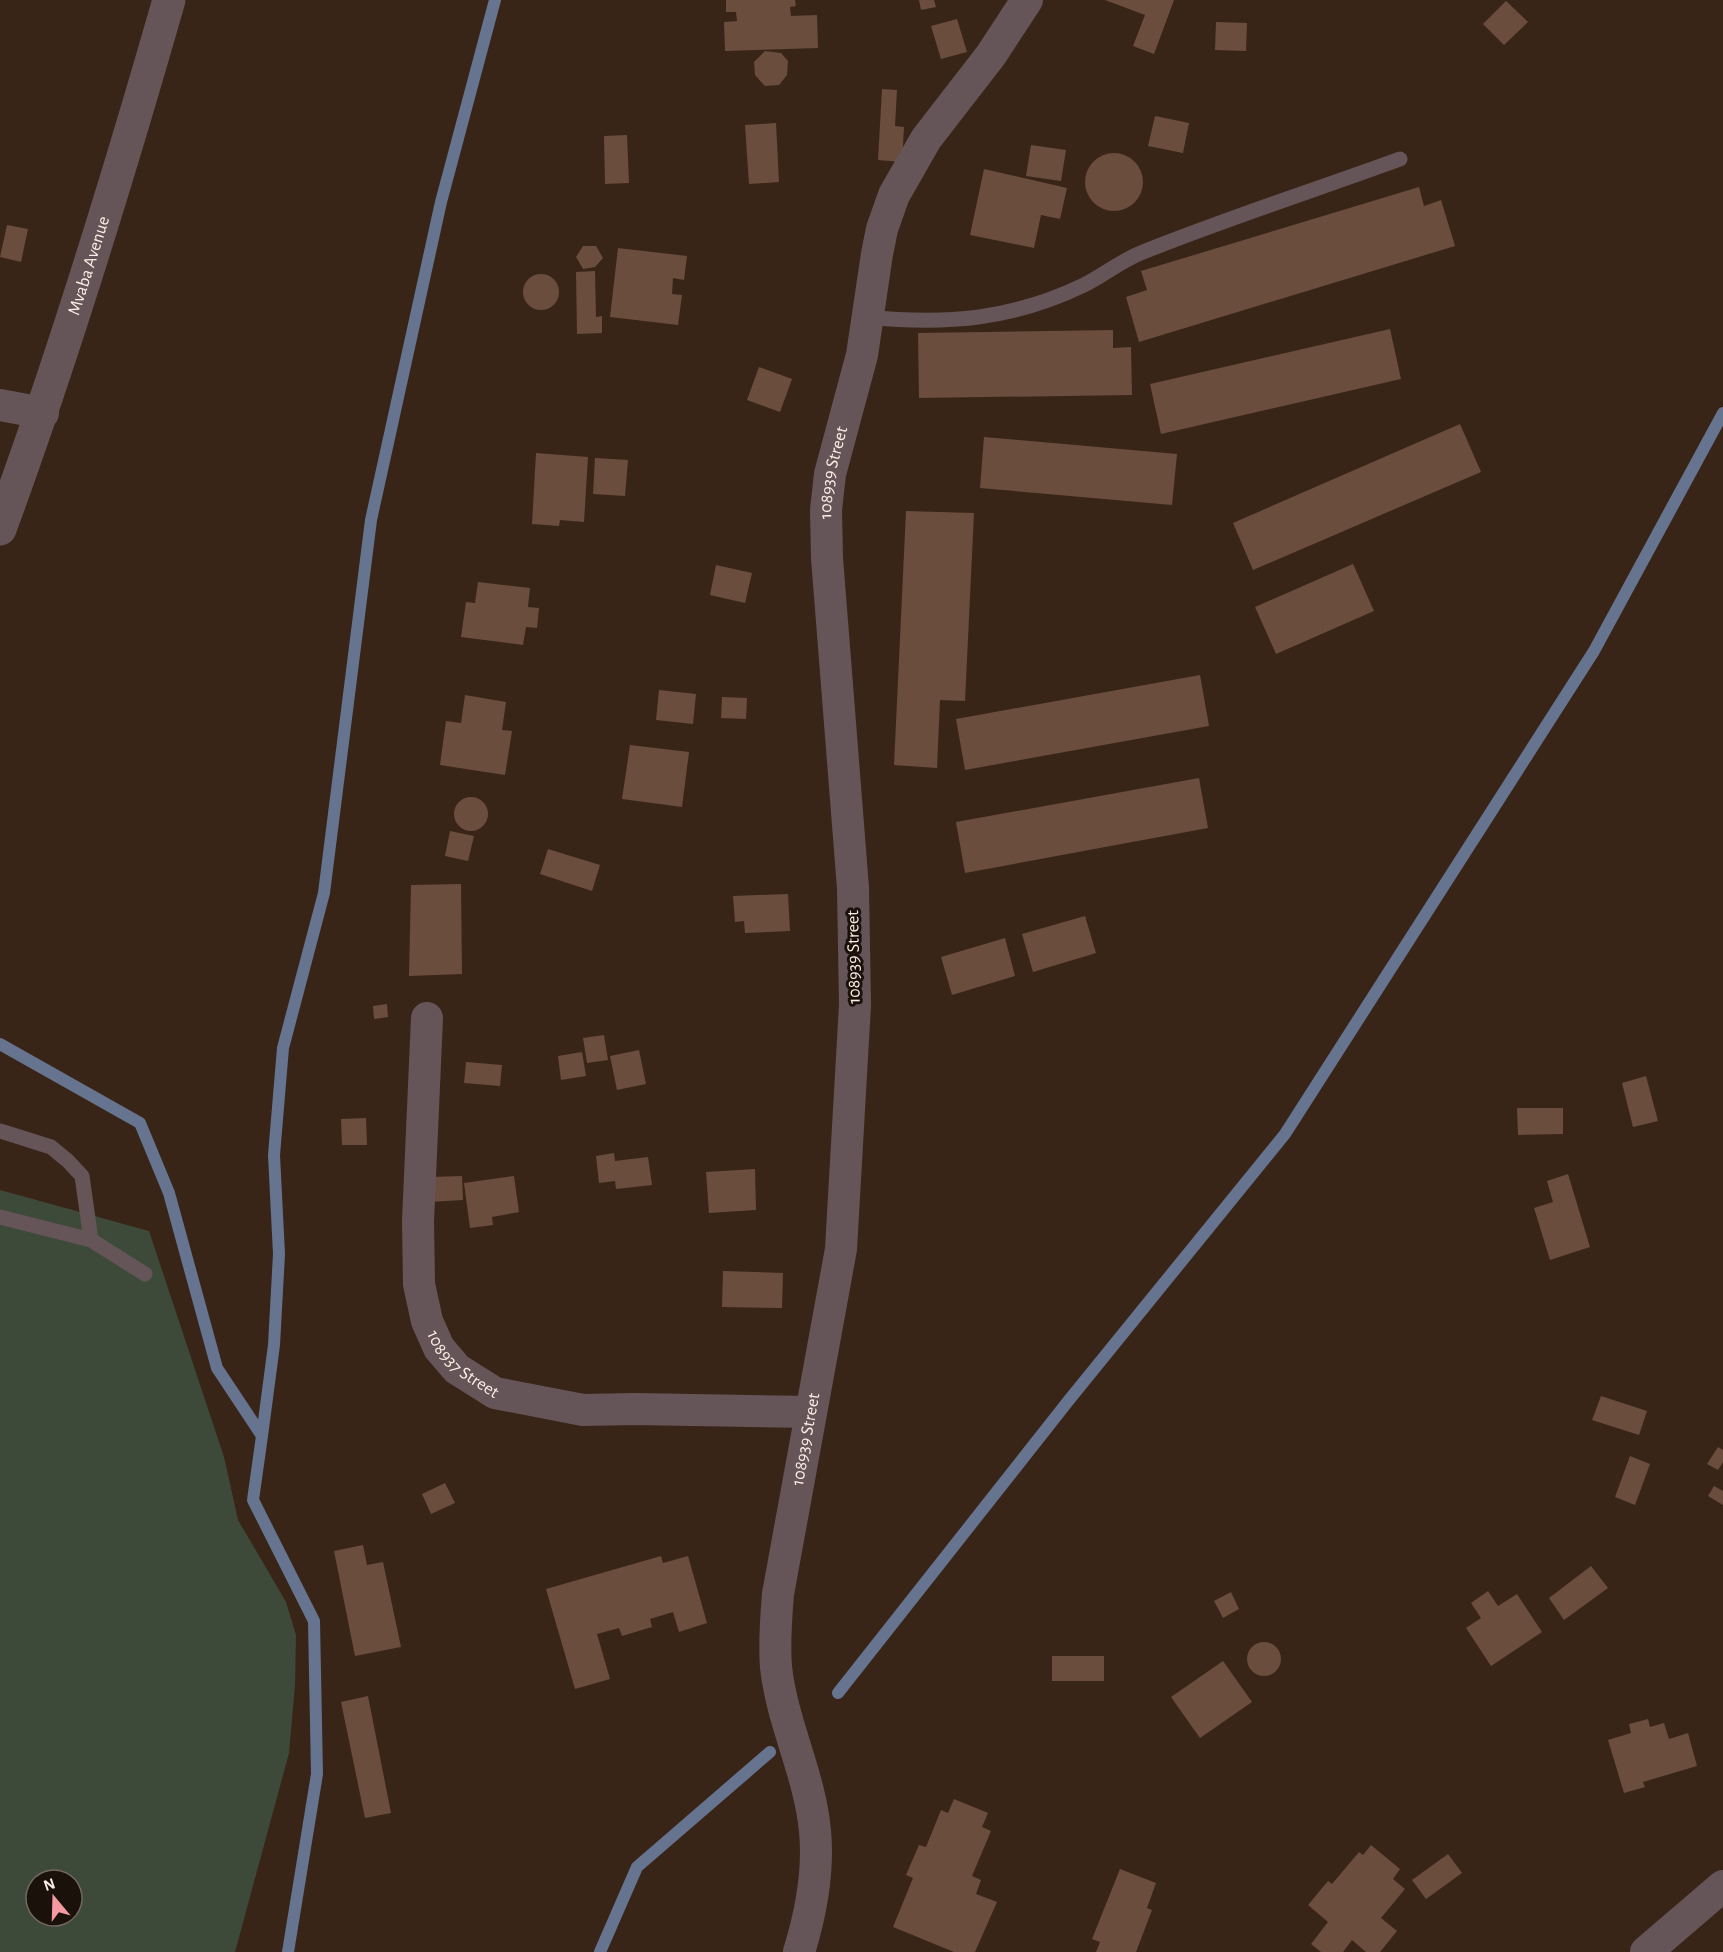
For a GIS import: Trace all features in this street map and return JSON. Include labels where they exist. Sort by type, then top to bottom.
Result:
[{"type":"street","name":"Mvaba Avenue","points":[[0,529],[43,413],[117,183],[169,0]]},
{"type":"street","name":"108939 Street","points":[[799,1952],[808,1922],[816,1872],[815,1830],[806,1780],[784,1706],[776,1667],[775,1631],[778,1594],[841,1249],[855,1005],[853,888],[827,558],[826,510],[830,474],[862,356],[876,254],[894,195],[926,139],[991,55],[1027,0]]},
{"type":"street","points":[[0,405],[43,413]]},
{"type":"street","name":"108937 Street","points":[[427,1018],[418,1210],[419,1284],[427,1321],[439,1348],[457,1369],[495,1393],[583,1410],[811,1412]]},
{"type":"street","points":[[1646,1952],[1723,1886]]},
{"type":"lane","points":[[867,318],[949,321],[980,318],[1037,304],[1084,285],[1140,253],[1400,159]]},
{"type":"lane","points":[[0,1131],[51,1148],[82,1176],[91,1240]]},
{"type":"lane","points":[[0,1217],[91,1240],[146,1274]]},
{"type":"green space","points":[[0,1190],[149,1231],[224,1457],[238,1520],[286,1602],[296,1635],[295,1685],[289,1753],[235,1952],[0,1952]]},
{"type":"building","points":[[726,0],[795,0],[796,6],[790,7],[791,16],[817,15],[818,48],[725,51],[724,22],[737,21],[736,12],[726,12]]},
{"type":"building","points":[[919,0],[934,0],[936,7],[921,10]]},
{"type":"building","points":[[1105,0],[1174,0],[1154,54],[1133,46],[1145,15]]},
{"type":"building","points":[[1506,1],[1528,22],[1504,45],[1483,24]]},
{"type":"building","points":[[957,19],[967,52],[941,59],[931,26]]},
{"type":"building","points":[[1216,22],[1247,23],[1246,51],[1215,50]]},
{"type":"building","points":[[765,51],[781,53],[788,61],[787,75],[779,85],[765,86],[755,75],[754,62]]},
{"type":"building","points":[[882,89],[897,90],[895,126],[904,127],[902,162],[878,160]]},
{"type":"building","points":[[1155,116],[1189,123],[1183,153],[1148,146]]},
{"type":"building","points":[[776,123],[779,182],[749,184],[745,125]]},
{"type":"building","points":[[627,135],[629,183],[605,184],[604,136]]},
{"type":"building","points":[[1031,145],[1066,150],[1061,181],[1026,176]]},
{"type":"building","points":[[1114,153],[1125,155],[1138,166],[1143,182],[1141,193],[1130,206],[1114,211],[1103,209],[1090,198],[1085,182],[1087,171],[1098,158]]},
{"type":"building","points":[[984,169],[1067,188],[1060,219],[1041,215],[1034,248],[970,235]]},
{"type":"building","points":[[1419,187],[1424,206],[1441,200],[1455,246],[1139,342],[1126,297],[1147,290],[1141,271]]},
{"type":"building","points":[[7,225],[28,229],[21,262],[0,257]]},
{"type":"building","points":[[583,246],[596,246],[603,258],[595,267],[583,269],[576,257]]},
{"type":"building","points":[[618,248],[687,256],[684,280],[673,278],[672,294],[682,295],[678,325],[610,317]]},
{"type":"building","points":[[595,271],[596,317],[602,316],[602,333],[577,334],[576,272]]},
{"type":"building","points":[[541,274],[554,279],[559,292],[554,305],[541,310],[528,305],[523,292],[528,279]]},
{"type":"building","points":[[1390,329],[1401,379],[1161,434],[1150,384]]},
{"type":"building","points":[[1113,330],[1113,348],[1131,347],[1132,395],[919,398],[918,333]]},
{"type":"building","points":[[759,367],[792,379],[780,412],[747,400]]},
{"type":"building","points":[[1460,424],[1481,472],[1253,570],[1233,523]]},
{"type":"building","points":[[984,437],[1177,454],[1172,505],[980,488]]},
{"type":"building","points":[[536,453],[588,457],[584,522],[560,520],[559,526],[532,524]]},
{"type":"building","points":[[595,458],[628,460],[625,496],[593,494]]},
{"type":"building","points":[[906,511],[974,513],[965,701],[940,700],[937,768],[894,765]]},
{"type":"building","points":[[1353,564],[1374,611],[1276,654],[1255,607]]},
{"type":"building","points":[[716,565],[752,573],[745,603],[710,595]]},
{"type":"building","points":[[478,582],[530,588],[528,607],[539,608],[537,628],[526,627],[523,645],[461,637],[466,602],[475,603]]},
{"type":"building","points":[[1200,675],[1209,726],[965,770],[956,719]]},
{"type":"building","points":[[659,690],[696,694],[693,724],[656,720]]},
{"type":"building","points":[[465,695],[506,702],[502,730],[512,731],[505,775],[440,765],[446,721],[461,723]]},
{"type":"building","points":[[722,697],[747,698],[746,719],[721,718]]},
{"type":"building","points":[[630,745],[689,752],[682,807],[622,799]]},
{"type":"building","points":[[1199,778],[1208,828],[965,873],[956,822]]},
{"type":"building","points":[[471,797],[483,802],[488,814],[483,826],[471,831],[459,826],[454,814],[459,802]]},
{"type":"building","points":[[450,831],[474,836],[468,861],[445,856]]},
{"type":"building","points":[[548,849],[600,865],[592,891],[540,874]]},
{"type":"building","points":[[461,884],[462,974],[409,976],[411,885]]},
{"type":"building","points":[[788,894],[790,931],[745,933],[744,921],[735,922],[733,896]]},
{"type":"building","points":[[1085,916],[1096,953],[1033,972],[1022,934]]},
{"type":"building","points":[[1005,938],[1015,976],[952,995],[941,957]]},
{"type":"building","points":[[387,1004],[388,1017],[374,1019],[373,1006]]},
{"type":"building","points":[[604,1035],[608,1060],[587,1063],[583,1038]]},
{"type":"building","points":[[639,1050],[646,1084],[617,1090],[610,1056]]},
{"type":"building","points":[[582,1052],[586,1076],[561,1080],[558,1056]]},
{"type":"building","points":[[466,1062],[502,1065],[500,1086],[464,1083]]},
{"type":"building","points":[[1646,1076],[1658,1121],[1633,1127],[1622,1083]]},
{"type":"building","points":[[1517,1108],[1563,1108],[1563,1134],[1518,1135]]},
{"type":"building","points":[[366,1118],[367,1145],[342,1145],[341,1119]]},
{"type":"building","points":[[614,1153],[615,1161],[648,1157],[652,1185],[616,1189],[615,1181],[599,1183],[596,1156]]},
{"type":"building","points":[[755,1169],[756,1210],[709,1213],[706,1172]]},
{"type":"building","points":[[1568,1174],[1590,1247],[1550,1260],[1534,1208],[1553,1202],[1547,1181]]},
{"type":"building","points":[[462,1176],[463,1200],[430,1202],[429,1177]]},
{"type":"building","points":[[514,1176],[519,1212],[492,1217],[493,1225],[470,1228],[464,1183]]},
{"type":"building","points":[[723,1271],[783,1273],[782,1308],[722,1307]]},
{"type":"building","points":[[1601,1396],[1647,1411],[1639,1435],[1592,1420]]},
{"type":"building","points":[[1718,1447],[1723,1450],[1723,1462],[1718,1470],[1707,1464]]},
{"type":"building","points":[[1630,1456],[1650,1464],[1635,1505],[1615,1497]]},
{"type":"building","points":[[445,1483],[455,1503],[431,1514],[422,1494]]},
{"type":"building","points":[[1714,1486],[1723,1491],[1723,1505],[1708,1496]]},
{"type":"building","points":[[363,1545],[367,1565],[383,1562],[401,1647],[355,1656],[334,1551]]},
{"type":"building","points":[[661,1556],[663,1563],[688,1556],[707,1623],[679,1632],[673,1612],[650,1619],[652,1627],[622,1636],[619,1628],[597,1634],[610,1679],[575,1689],[546,1589]]},
{"type":"building","points":[[1591,1566],[1608,1588],[1564,1620],[1549,1598]]},
{"type":"building","points":[[1488,1591],[1498,1606],[1517,1594],[1542,1632],[1491,1666],[1466,1628],[1481,1618],[1471,1603]]},
{"type":"building","points":[[1231,1592],[1239,1609],[1223,1618],[1214,1601]]},
{"type":"building","points":[[1264,1642],[1276,1647],[1281,1659],[1276,1671],[1264,1676],[1252,1671],[1247,1659],[1252,1647]]},
{"type":"building","points":[[1052,1656],[1104,1656],[1104,1681],[1052,1681]]},
{"type":"building","points":[[1223,1661],[1252,1702],[1200,1738],[1171,1697]]},
{"type":"building","points":[[368,1696],[391,1813],[365,1818],[341,1702]]},
{"type":"building","points":[[1648,1719],[1650,1727],[1664,1723],[1669,1739],[1688,1733],[1697,1766],[1643,1782],[1645,1787],[1624,1793],[1608,1740],[1631,1733],[1629,1724]]},
{"type":"building","points":[[954,1799],[988,1813],[982,1827],[991,1831],[972,1876],[981,1880],[976,1894],[997,1902],[975,1952],[954,1952],[893,1927],[913,1878],[906,1875],[919,1845],[926,1847],[941,1810],[948,1813]]},
{"type":"building","points":[[1371,1845],[1400,1869],[1393,1879],[1405,1889],[1381,1918],[1397,1931],[1380,1952],[1366,1952],[1352,1940],[1343,1952],[1321,1952],[1311,1944],[1328,1922],[1308,1905],[1328,1881],[1332,1884],[1359,1852],[1363,1855]]},
{"type":"building","points":[[1448,1854],[1462,1873],[1426,1899],[1412,1880]]},
{"type":"building","points":[[1120,1869],[1156,1883],[1147,1908],[1152,1910],[1136,1952],[1096,1952],[1100,1942],[1092,1939]]},
{"type":"waterway","points":[[262,1436],[274,1345],[279,1254],[274,1155],[283,1048],[324,893],[371,520],[441,202],[495,0]]},
{"type":"waterway","points":[[838,1693],[1069,1400],[1285,1134],[1594,651],[1723,413]]},
{"type":"waterway","points":[[0,1044],[140,1123],[169,1193],[217,1368],[262,1436],[253,1500],[314,1621],[317,1774],[288,1952]]},
{"type":"waterway","points":[[600,1952],[637,1867],[770,1752]]}]
